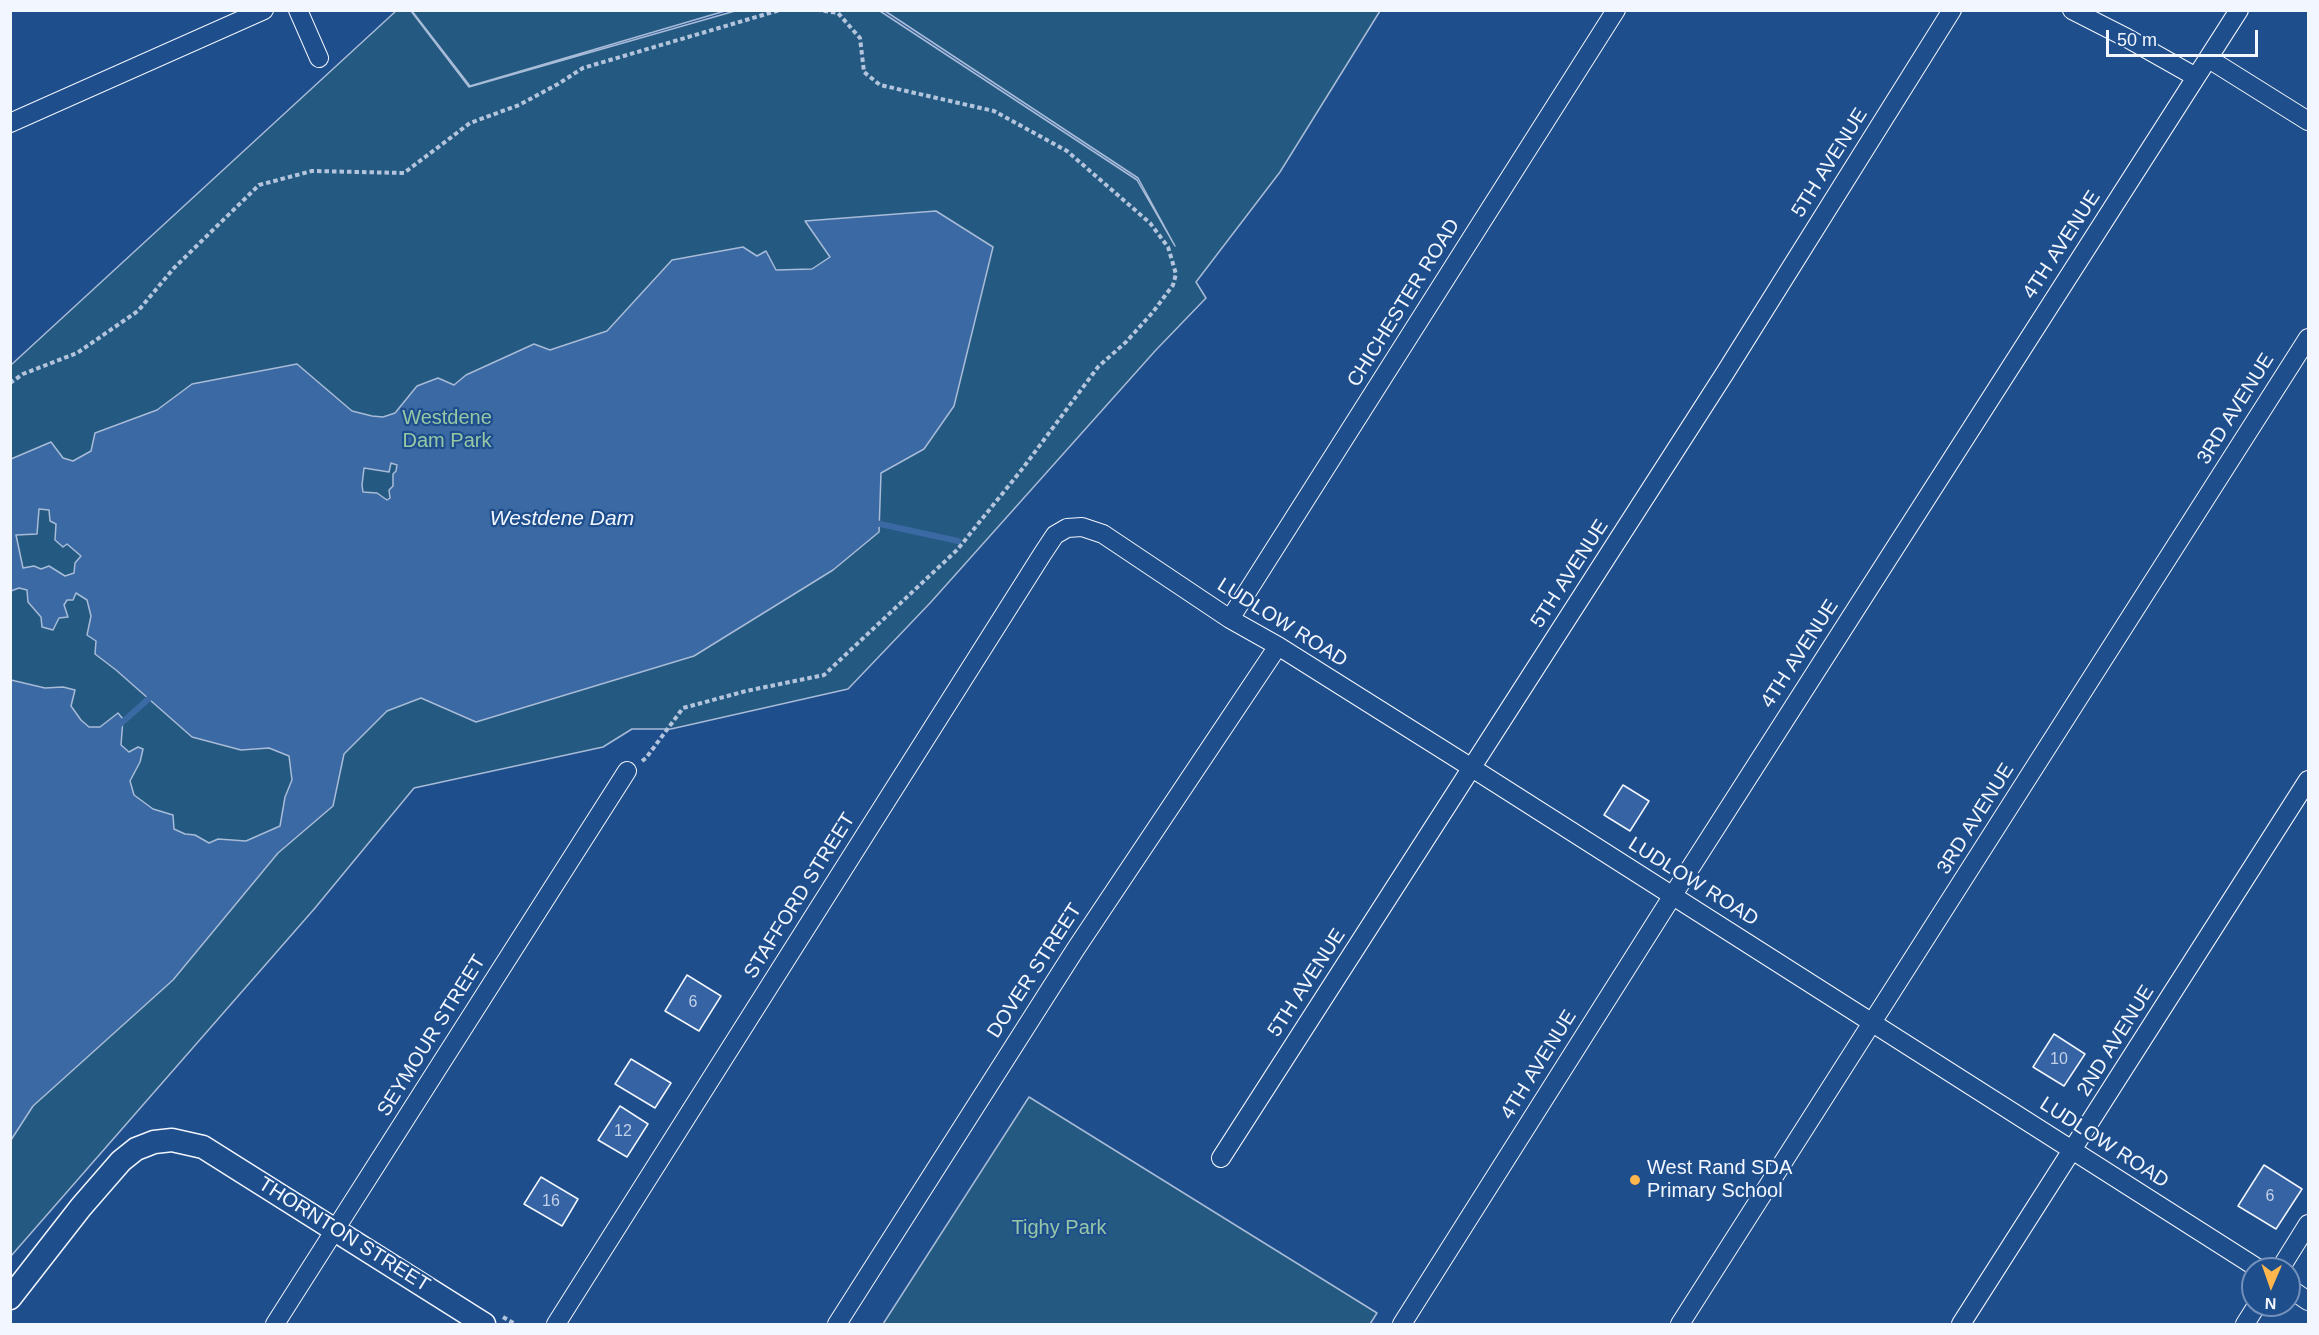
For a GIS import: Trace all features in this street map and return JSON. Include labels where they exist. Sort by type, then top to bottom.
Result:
[{"type":"street","points":[[10,123],[264,10]]},
{"type":"street","points":[[298,10],[319,58]]},
{"type":"street","name":"CHICHESTER ROAD","points":[[1230,619],[1616,10]]},
{"type":"street","name":"5TH AVENUE","points":[[1221,1158],[1725,373],[1952,10]]},
{"type":"street","points":[[2072,10],[2196,77]]},
{"type":"street","name":"4TH AVENUE","points":[[1402,1324],[1672,895],[2239,10]]},
{"type":"street","points":[[2209,58],[2308,121]]},
{"type":"street","name":"3RD AVENUE","points":[[1680,1324],[2308,338]]},
{"type":"street","name":"STAFFORD STREET","points":[[556,1324],[1043,553],[1056,535],[1067,528],[1082,527],[1103,534]]},
{"type":"street","name":"LUDLOW ROAD","points":[[1103,534],[1230,619],[1278,646],[1472,768],[2241,1257]]},
{"type":"street","name":"DOVER STREET","points":[[837,1324],[1075,950],[1278,646]]},
{"type":"street","name":"SEYMOUR STREET","points":[[275,1324],[627,771]]},
{"type":"street","name":"2ND AVENUE","points":[[1961,1324],[2308,780]]},
{"type":"street","name":"THORNTON STREET","points":[[10,1298],[121,1161],[136,1149],[154,1142],[172,1140],[203,1147],[336,1230],[490,1318]]},
{"type":"street","points":[[2287,1257],[2308,1224]]},
{"type":"path","points":[[10,383],[23,374],[77,353],[138,310],[182,260],[259,185],[312,171],[404,173],[470,123],[519,105],[583,68],[780,10]]},
{"type":"path","points":[[627,771],[646,758],[683,708],[746,691],[824,675],[957,550],[1023,468],[1098,367],[1126,342],[1153,312],[1173,285],[1176,274],[1168,247],[1150,224],[1066,151],[994,111],[880,85],[864,72],[860,38],[838,13],[818,10]]},
{"type":"path","points":[[490,1318],[515,1324]]},
{"type":"green space","name":"Westdene Dam Park","points":[[396,11],[411,11],[469,87],[735,11],[880,11],[1137,180],[1175,246],[1138,178],[885,11],[1380,11],[1280,172],[1196,282],[1206,298],[1155,351],[931,602],[848,689],[671,729],[632,729],[603,747],[414,788],[315,908],[11,1256],[11,365]]},
{"type":"green space","points":[[412,11],[725,11],[470,86]]},
{"type":"green space","name":"Tighy Park","points":[[1029,1097],[1377,1313],[1370,1324],[883,1324]]},
{"type":"water","name":"Westdene Dam","points":[[936,211],[993,247],[954,406],[924,449],[881,473],[879,532],[833,570],[694,656],[476,722],[421,698],[387,711],[344,754],[333,806],[278,853],[173,980],[33,1106],[11,1140],[11,680],[45,688],[63,687],[75,690],[71,706],[89,727],[100,727],[118,713],[123,719],[121,745],[129,752],[138,747],[143,749],[140,762],[130,781],[134,795],[153,809],[173,815],[174,829],[195,835],[209,843],[218,839],[246,841],[280,826],[285,797],[292,780],[289,756],[269,748],[241,750],[192,737],[95,654],[96,641],[87,635],[91,616],[87,600],[76,593],[73,600],[67,600],[64,605],[68,617],[59,618],[53,630],[42,627],[41,617],[28,602],[27,590],[19,588],[11,591],[11,459],[51,442],[63,458],[73,461],[91,451],[95,433],[157,410],[192,384],[297,364],[352,411],[383,417],[395,413],[417,386],[438,378],[454,385],[466,375],[534,344],[550,350],[607,331],[672,260],[743,247],[757,256],[766,251],[776,270],[812,269],[830,257],[805,221]],"holes":[[[391,463],[397,465],[393,474],[393,486],[389,490],[390,498],[387,500],[377,493],[363,492],[364,468],[389,472]],[[39,509],[49,510],[50,521],[56,524],[55,540],[63,547],[67,544],[81,556],[75,563],[74,573],[65,576],[49,566],[41,569],[34,566],[23,568],[16,535],[37,534]]]},
{"type":"building","points":[[1623,785],[1649,801],[1630,831],[1604,815]]},
{"type":"building","points":[[687,975],[721,996],[699,1031],[665,1011]]},
{"type":"building","points":[[2054,1034],[2085,1054],[2064,1086],[2033,1067]]},
{"type":"building","points":[[631,1059],[671,1083],[655,1108],[615,1084]]},
{"type":"building","points":[[620,1106],[648,1124],[627,1157],[598,1140]]},
{"type":"building","points":[[2264,1165],[2302,1189],[2276,1229],[2238,1206]]},
{"type":"building","points":[[541,1177],[578,1199],[562,1226],[524,1204]]},
{"type":"waterway","points":[[871,522],[958,541]]},
{"type":"waterway","points":[[117,727],[154,694]]},
{"type":"place","name":"West Rand SDA Primary School","points":[[1635,1180]]}]
